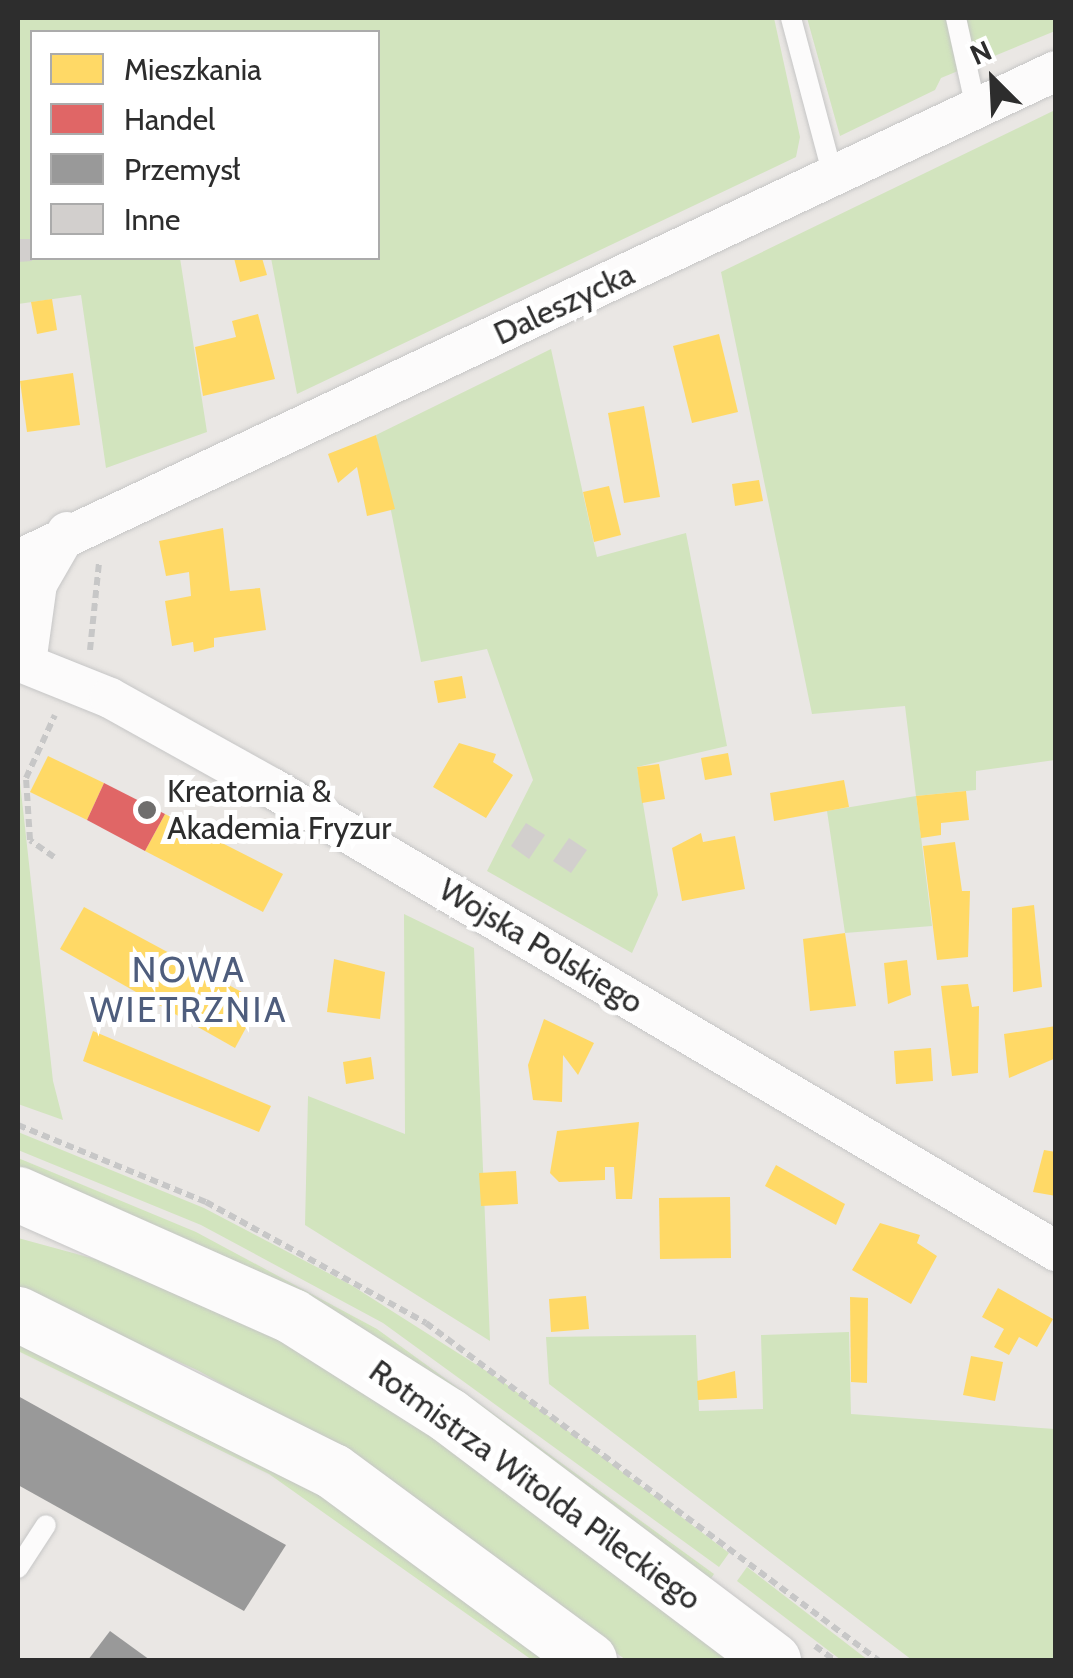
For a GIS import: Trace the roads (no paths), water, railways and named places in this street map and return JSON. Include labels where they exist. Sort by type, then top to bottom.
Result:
[{"type":"main road","name":"Rotmistrza Witolda Pileckiego","points":[[18,1194],[292,1316],[448,1414],[773,1660]]},
{"type":"main road","points":[[18,1314],[333,1471],[589,1660]]},
{"type":"street","name":"Daleszycka","points":[[18,560],[85,540],[1056,71]]},
{"type":"street","points":[[22,662],[43,564],[85,540]]},
{"type":"street","name":"Wojska Polskiego","points":[[22,662],[110,698],[272,788],[1056,1251]]},
{"type":"lane","points":[[791,18],[834,180]]},
{"type":"lane","points":[[956,18],[976,108]]},
{"type":"lane","points":[[18,1568],[46,1525]]},
{"type":"place","name":"Kreatornia & Akademia Fryzur","points":[[147,810]]},
{"type":"district","name":"NOWA WIETRZNIA","points":[[189,990]]}]
